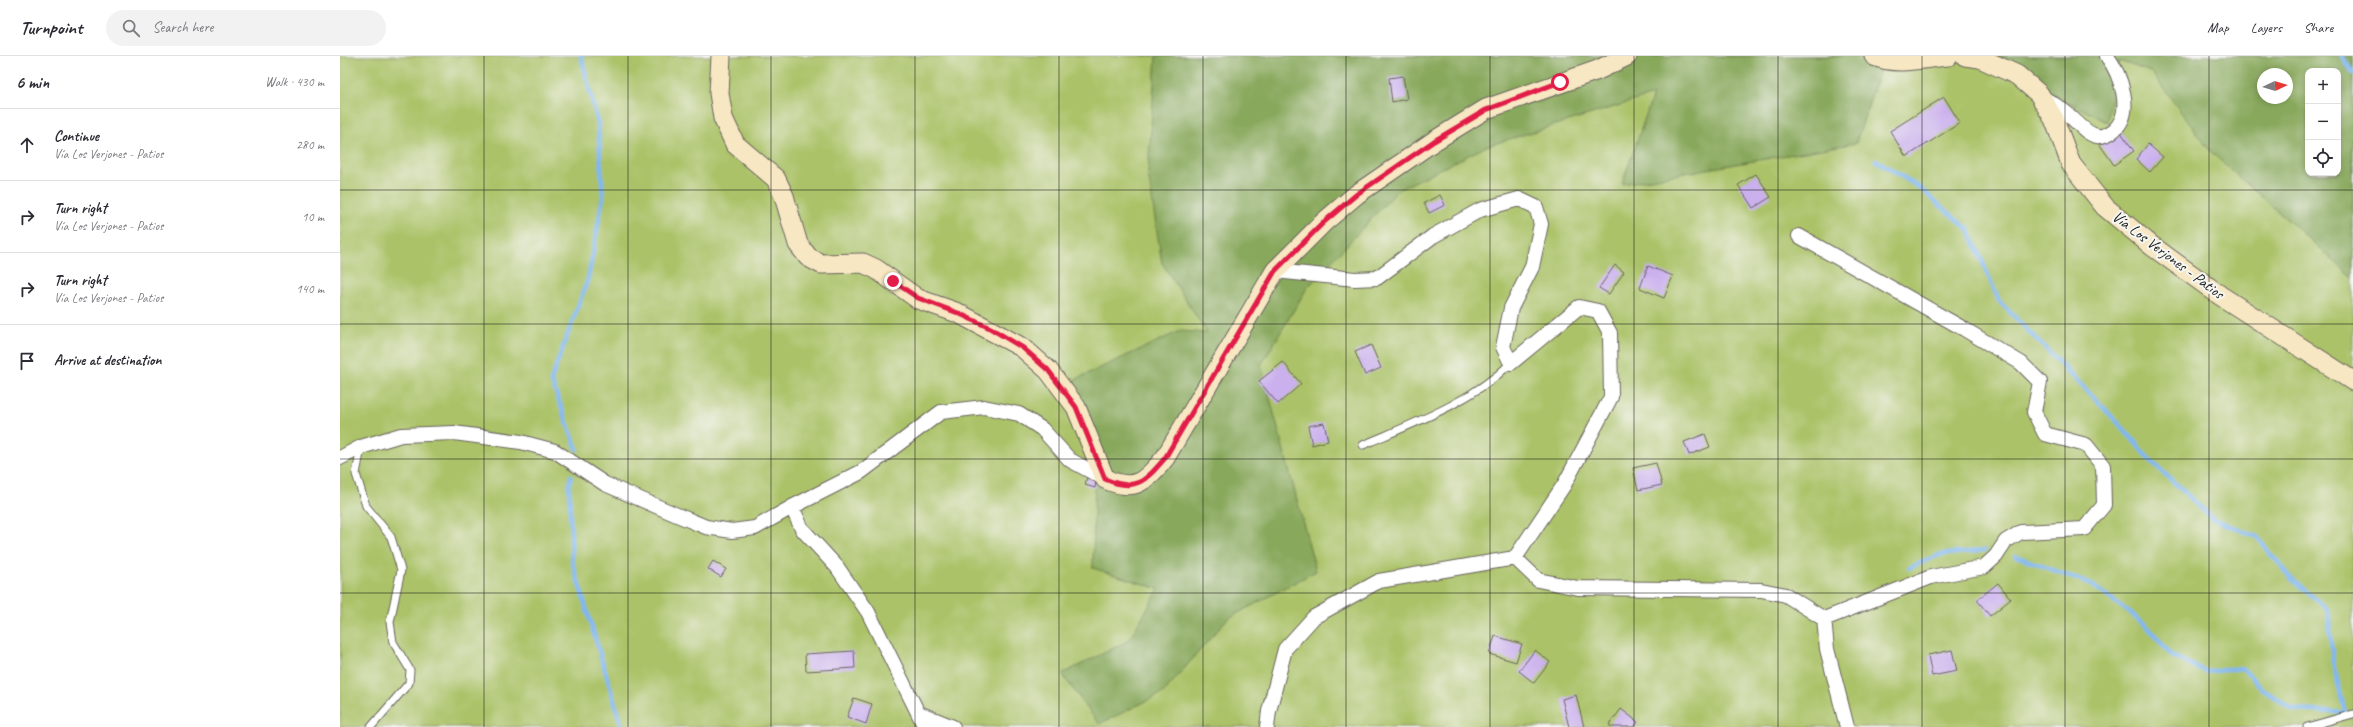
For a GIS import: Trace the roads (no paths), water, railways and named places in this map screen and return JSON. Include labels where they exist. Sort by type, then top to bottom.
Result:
[{"type":"street","points":[[721,56],[719,93],[723,118],[736,144],[776,179],[784,196],[798,244],[808,257],[821,264],[863,263],[876,269],[918,298],[958,313],[990,328],[1023,348],[1048,370],[1072,401],[1105,479]]},
{"type":"street","points":[[340,458],[361,448],[401,435],[454,433],[521,442],[555,451],[605,484],[677,515],[706,527],[732,531],[755,528],[792,507],[862,472],[941,412],[984,407],[1019,414],[1042,429],[1070,460],[1116,484],[1135,484],[1148,479],[1165,458],[1275,271],[1324,222],[1357,194],[1434,141],[1486,110],[1598,70],[1627,56]]},
{"type":"street","points":[[1874,56],[1883,60],[1904,61],[1948,56]]},
{"type":"street","name":"Vía Los Verjones - Patios","points":[[1965,56],[1980,58],[2017,75],[2038,94],[2054,119],[2071,164],[2105,207],[2152,246],[2221,296],[2353,381]]},
{"type":"street","points":[[2038,94],[2065,111],[2086,131],[2098,136],[2109,134],[2117,127],[2123,116],[2123,103],[2120,80],[2107,56]]},
{"type":"street","points":[[1267,727],[1269,711],[1285,649],[1314,616],[1379,581],[1515,558],[1564,485],[1611,397],[1610,333],[1598,311],[1579,307],[1510,363],[1503,347],[1511,308],[1532,267],[1541,224],[1536,207],[1519,199],[1480,210],[1433,236],[1377,278],[1355,279],[1275,271]]},
{"type":"street","points":[[1798,236],[1964,329],[2020,363],[2040,382],[2034,412],[2045,434],[2086,445],[2103,466],[2104,505],[2084,529],[2021,532],[2006,541],[1996,556],[1984,567],[1932,577],[1824,619]]},
{"type":"street","points":[[792,507],[802,529],[837,567],[868,612],[923,721],[953,727]]},
{"type":"street","points":[[1515,558],[1538,580],[1578,588],[1761,590],[1786,595],[1824,619]]},
{"type":"street","points":[[1824,619],[1827,649],[1847,727]]},
{"type":"lane","points":[[1363,445],[1446,409],[1493,380],[1510,363]]},
{"type":"lane","points":[[361,448],[356,474],[366,506],[391,537],[401,570],[390,622],[393,642],[410,670],[409,682],[371,727]]},
{"type":"lane","points":[[2307,727],[2353,714]]},
{"type":"waterway","points":[[577,449],[551,380],[588,279],[603,197],[598,124],[581,56]]},
{"type":"waterway","points":[[2342,56],[2353,73]]},
{"type":"waterway","points":[[1876,160],[1920,188],[1969,230],[1999,301],[2125,430],[2147,457],[2213,519],[2257,537],[2294,581],[2328,610],[2333,663],[2345,712]]},
{"type":"waterway","points":[[571,476],[569,487],[572,561],[622,727]]},
{"type":"waterway","points":[[1909,568],[1939,555],[1985,550]]},
{"type":"waterway","points":[[2016,556],[2092,585],[2146,625],[2172,656],[2207,672],[2242,668],[2265,691],[2294,710],[2348,713]]}]
